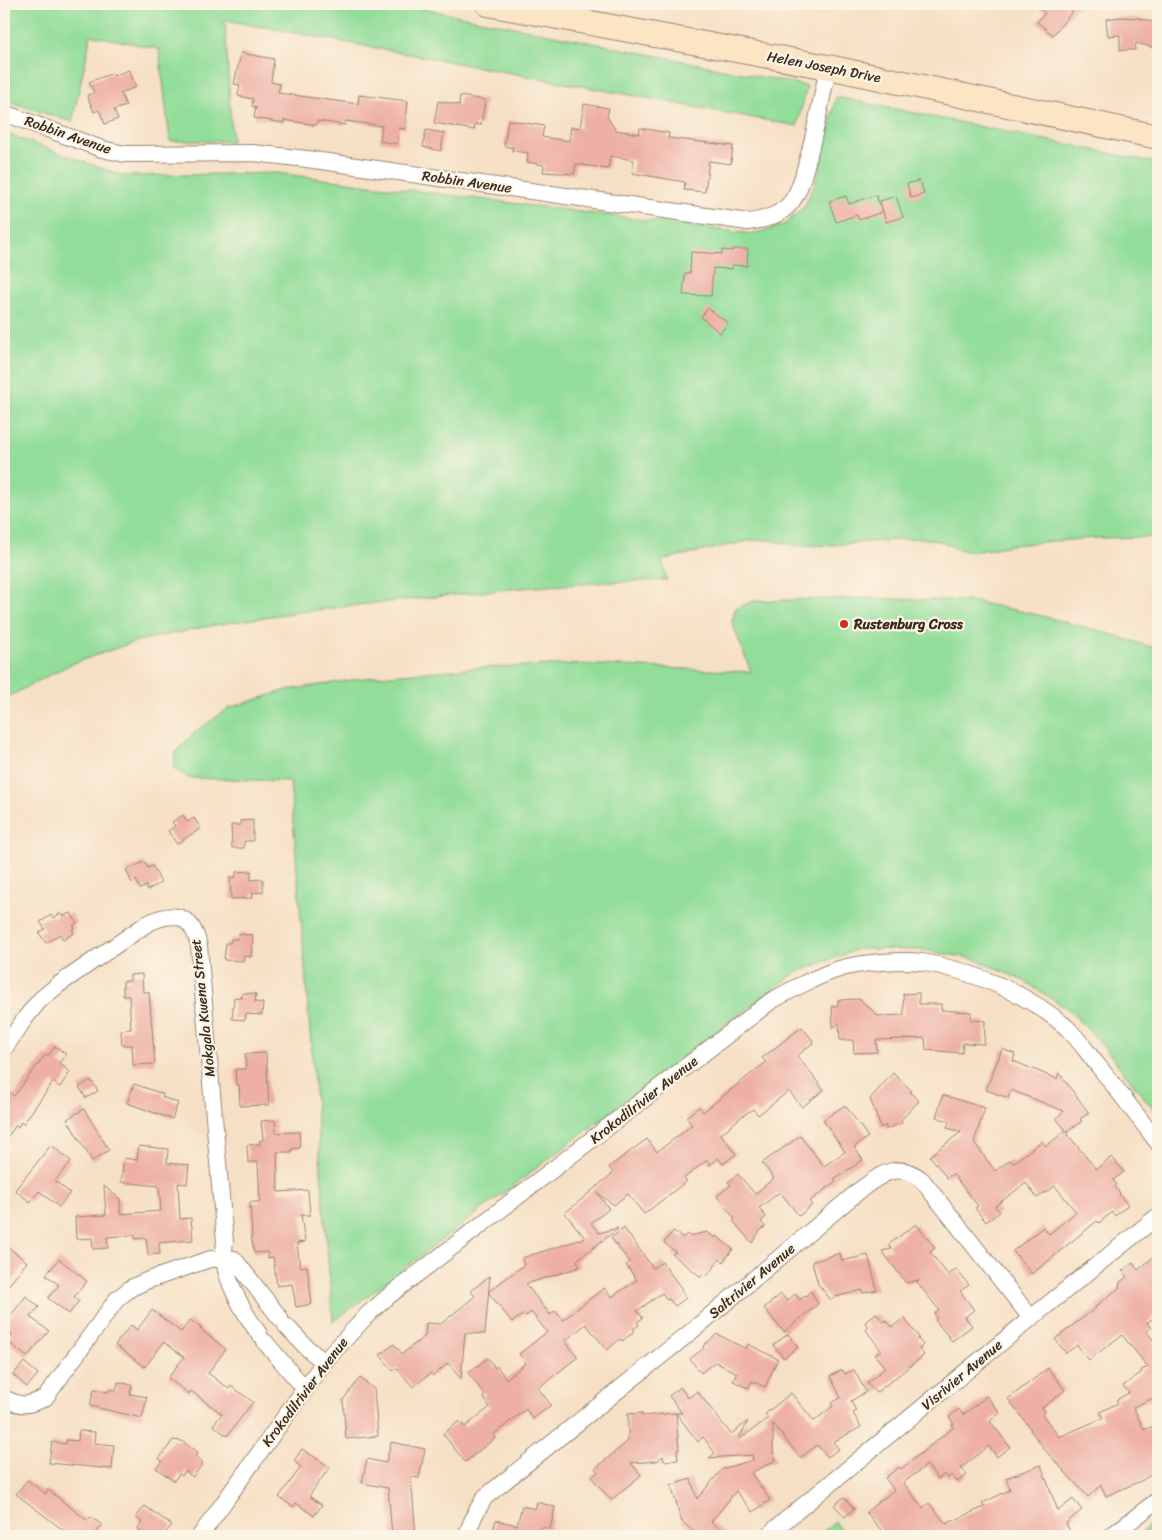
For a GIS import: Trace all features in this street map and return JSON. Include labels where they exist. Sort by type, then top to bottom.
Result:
[{"type":"street","name":"Helen Joseph Drive","points":[[488,4],[828,67],[1158,137]]},
{"type":"street","name":"Robbin Avenue","points":[[4,113],[102,149],[125,154],[253,153],[307,159],[748,222],[763,220],[777,214],[792,201],[804,172],[815,131],[828,67]]},
{"type":"street","name":"Mokgala Kwena Street","points":[[4,1049],[40,1000],[58,985],[145,925],[158,918],[170,916],[183,918],[191,926],[199,946],[225,1242],[224,1259],[227,1274],[234,1291],[262,1338],[305,1389]]},
{"type":"street","name":"Krokodilrivier Avenue","points":[[200,1536],[324,1362],[369,1313],[771,1002],[806,982],[841,968],[875,962],[920,962],[962,971],[1006,988],[1066,1028],[1091,1056],[1158,1143]]},
{"type":"street","name":"Saltrivier Avenue","points":[[466,1536],[475,1514],[486,1497],[687,1334],[860,1190],[887,1172],[905,1171],[916,1175],[922,1180],[1030,1318]]},
{"type":"street","name":"Visrivier Avenue","points":[[768,1536],[1030,1318],[1158,1216]]},
{"type":"street","name":"Mokgala Kwena Street","points":[[225,1242],[231,1255],[283,1322],[306,1348],[324,1362]]},
{"type":"street","points":[[4,1398],[14,1403],[26,1405],[45,1398],[117,1299],[131,1288],[194,1263],[210,1259],[224,1259]]},
{"type":"street","name":"Mokgala Kwena Street","points":[[224,1259],[240,1267]]},
{"type":"street","points":[[1111,1536],[1158,1500]]},
{"type":"green space","points":[[4,4],[400,4],[807,86],[797,126],[225,20],[232,141],[170,141],[159,49],[91,35],[72,122],[4,100]]},
{"type":"green space","points":[[836,97],[1158,163],[1158,537],[1055,541],[1012,545],[972,552],[957,549],[943,542],[922,538],[799,546],[769,540],[752,540],[662,560],[667,580],[521,588],[358,605],[277,615],[137,641],[71,664],[4,699],[4,133],[123,176],[277,173],[753,234],[784,225],[805,206],[819,173]]},
{"type":"green space","points":[[864,598],[971,601],[1034,614],[1100,631],[1158,649],[1158,1115],[1104,1047],[1068,1009],[1024,981],[975,959],[923,950],[858,949],[795,973],[333,1322],[290,781],[189,778],[173,767],[176,752],[194,733],[229,708],[287,690],[378,676],[474,668],[579,664],[751,672],[732,622],[735,609],[753,601]]},
{"type":"green space","points":[[1158,1518],[1158,1536],[1136,1536]]},
{"type":"green space","points":[[835,1522],[847,1536],[818,1536]]},
{"type":"building","points":[[1034,4],[1079,4],[1053,35],[1037,22],[1045,13]]},
{"type":"building","points":[[1120,17],[1138,18],[1156,23],[1155,28],[1158,29],[1158,49],[1136,43],[1135,50],[1120,50],[1120,35],[1108,36],[1106,19]]},
{"type":"building","points":[[241,53],[274,59],[271,82],[280,84],[278,93],[358,104],[359,95],[408,101],[405,129],[399,128],[397,144],[380,141],[382,126],[346,121],[345,125],[317,121],[317,125],[284,120],[284,123],[254,118],[256,107],[252,106],[253,99],[238,96],[240,85],[234,84]]},
{"type":"building","points":[[129,70],[136,87],[121,93],[126,106],[114,110],[118,119],[105,124],[99,110],[94,112],[87,95],[94,93],[89,82],[113,73],[114,76]]},
{"type":"building","points":[[460,96],[485,100],[481,125],[475,124],[474,130],[434,123],[438,101],[459,105]]},
{"type":"building","points":[[584,104],[609,108],[607,117],[616,130],[639,134],[640,128],[669,133],[668,138],[733,146],[731,164],[709,161],[705,192],[684,190],[685,182],[632,173],[634,160],[610,156],[608,169],[576,164],[574,174],[543,172],[544,165],[527,162],[528,153],[512,151],[513,148],[504,146],[508,120],[544,126],[542,137],[569,141],[571,127],[580,128]]},
{"type":"building","points":[[426,130],[444,133],[441,151],[423,147]]},
{"type":"building","points":[[920,180],[924,194],[911,198],[907,184]]},
{"type":"building","points":[[876,195],[882,212],[859,220],[857,215],[836,222],[829,201],[846,196],[849,204]]},
{"type":"building","points":[[896,196],[903,217],[886,222],[880,201]]},
{"type":"building","points":[[733,249],[748,249],[747,266],[732,265],[732,269],[713,268],[711,296],[683,295],[685,273],[690,273],[691,252],[722,254],[722,250],[733,251]]},
{"type":"building","points":[[708,308],[728,323],[720,333],[701,317]]},
{"type":"building","points":[[183,815],[187,822],[194,818],[201,828],[177,844],[168,831],[175,826],[172,822]]},
{"type":"building","points":[[253,820],[253,841],[244,841],[244,848],[232,848],[231,825],[240,825],[240,821]]},
{"type":"building","points":[[144,862],[148,868],[153,866],[161,883],[147,890],[146,886],[140,889],[136,880],[132,883],[126,870]]},
{"type":"building","points":[[251,871],[251,880],[263,879],[263,892],[252,893],[253,898],[231,899],[230,878],[236,877],[236,872]]},
{"type":"building","points":[[61,913],[63,916],[71,913],[77,923],[73,926],[75,928],[72,930],[74,933],[63,940],[60,934],[46,943],[39,933],[45,929],[40,922],[51,915],[53,918]]},
{"type":"building","points":[[239,934],[253,935],[251,957],[244,956],[243,961],[224,960],[226,943],[230,943],[231,939],[238,939]]},
{"type":"building","points":[[142,974],[143,992],[149,992],[155,1064],[133,1065],[132,1045],[122,1045],[121,1030],[131,1029],[129,996],[123,996],[123,981],[130,981],[130,975]]},
{"type":"building","points":[[242,993],[256,994],[255,1002],[263,1003],[262,1015],[246,1014],[245,1020],[232,1019],[234,997],[242,998]]},
{"type":"building","points":[[919,993],[919,1004],[941,1004],[941,1010],[971,1012],[971,1020],[985,1021],[984,1044],[963,1043],[962,1053],[926,1050],[925,1038],[876,1040],[877,1052],[854,1053],[853,1040],[840,1040],[839,1023],[833,1028],[832,1006],[838,1006],[838,1000],[860,999],[878,1016],[904,1015],[903,994]]},
{"type":"building","points":[[802,1027],[814,1042],[797,1056],[824,1090],[802,1107],[789,1091],[758,1115],[753,1109],[741,1117],[721,1134],[736,1154],[723,1164],[718,1158],[710,1165],[707,1160],[684,1178],[687,1181],[644,1214],[628,1194],[614,1205],[597,1192],[609,1209],[591,1223],[599,1233],[618,1229],[577,1260],[580,1267],[526,1284],[550,1315],[555,1311],[563,1320],[604,1288],[612,1297],[637,1280],[626,1265],[630,1262],[611,1238],[624,1228],[653,1268],[662,1262],[682,1289],[686,1298],[675,1306],[662,1293],[637,1311],[643,1318],[637,1322],[639,1325],[633,1329],[635,1331],[622,1341],[620,1339],[607,1350],[586,1324],[565,1341],[578,1357],[538,1388],[551,1405],[533,1419],[526,1409],[493,1435],[495,1438],[465,1462],[443,1434],[459,1421],[465,1427],[490,1407],[483,1397],[485,1395],[468,1373],[488,1358],[495,1368],[497,1366],[506,1379],[526,1363],[519,1354],[547,1332],[531,1312],[512,1322],[488,1292],[524,1265],[522,1258],[585,1238],[565,1213],[613,1173],[609,1167],[647,1139],[657,1152],[692,1125],[686,1117],[699,1107],[703,1112],[766,1062],[762,1058]]},
{"type":"building","points":[[55,1046],[66,1054],[59,1063],[70,1072],[60,1087],[53,1082],[23,1124],[21,1122],[18,1127],[16,1125],[4,1142],[4,1089],[14,1096],[46,1054],[48,1056]]},
{"type":"building","points":[[1002,1049],[1015,1054],[1013,1061],[1057,1079],[1059,1073],[1089,1113],[1067,1132],[1056,1118],[1064,1111],[1011,1090],[1008,1098],[986,1090]]},
{"type":"building","points":[[266,1053],[269,1105],[240,1106],[239,1085],[236,1085],[235,1069],[246,1069],[245,1054]]},
{"type":"building","points":[[893,1073],[912,1091],[910,1092],[919,1101],[901,1120],[902,1123],[886,1129],[885,1125],[881,1128],[870,1099]]},
{"type":"building","points":[[91,1080],[98,1091],[86,1098],[79,1087]]},
{"type":"building","points":[[134,1084],[163,1094],[162,1097],[178,1103],[172,1119],[127,1103]]},
{"type":"building","points":[[943,1095],[985,1108],[974,1142],[995,1171],[1010,1160],[1013,1163],[1042,1141],[1046,1146],[1065,1131],[1096,1169],[1112,1157],[1124,1172],[1113,1180],[1117,1185],[1115,1187],[1128,1205],[1115,1216],[1112,1212],[1099,1223],[1097,1221],[1032,1274],[1013,1251],[1043,1227],[1049,1234],[1076,1212],[1055,1186],[1037,1198],[1026,1183],[995,1206],[1000,1212],[986,1222],[975,1208],[978,1206],[953,1174],[947,1178],[930,1156],[961,1132],[947,1128],[949,1121],[936,1117]]},
{"type":"building","points":[[845,1105],[868,1137],[854,1147],[863,1160],[834,1179],[836,1181],[809,1202],[812,1205],[799,1216],[780,1192],[759,1208],[766,1217],[761,1222],[765,1227],[752,1243],[733,1221],[735,1219],[717,1196],[731,1185],[728,1182],[738,1174],[755,1194],[774,1178],[762,1163],[800,1136],[824,1166],[845,1152],[823,1120]]},
{"type":"building","points":[[84,1109],[109,1150],[92,1161],[67,1119]]},
{"type":"building","points":[[275,1120],[276,1133],[299,1132],[300,1148],[292,1149],[292,1152],[277,1152],[278,1192],[308,1190],[310,1215],[301,1215],[305,1242],[297,1243],[300,1267],[307,1266],[312,1304],[296,1307],[292,1284],[277,1286],[273,1257],[268,1258],[267,1252],[254,1253],[251,1236],[250,1202],[260,1202],[258,1162],[248,1162],[247,1145],[260,1144],[259,1141],[263,1140],[261,1121]]},
{"type":"building","points":[[51,1145],[71,1161],[55,1181],[70,1193],[59,1207],[39,1191],[30,1202],[15,1190]]},
{"type":"building","points":[[139,1146],[168,1149],[167,1163],[189,1165],[187,1184],[178,1183],[180,1219],[191,1218],[193,1240],[159,1243],[160,1254],[148,1255],[146,1238],[135,1239],[135,1235],[107,1237],[108,1248],[93,1249],[92,1238],[76,1239],[75,1217],[106,1215],[104,1186],[120,1199],[120,1214],[161,1211],[159,1186],[121,1182],[124,1158],[137,1160]]},
{"type":"building","points":[[916,1224],[935,1248],[930,1252],[948,1275],[956,1269],[969,1285],[960,1291],[974,1310],[965,1317],[972,1326],[952,1341],[935,1320],[937,1318],[934,1314],[939,1310],[917,1282],[919,1280],[906,1283],[882,1251],[892,1249],[888,1245]]},
{"type":"building","points":[[673,1231],[683,1238],[687,1234],[690,1236],[707,1232],[715,1238],[716,1236],[733,1249],[723,1262],[720,1259],[707,1276],[704,1273],[701,1277],[672,1254],[676,1252],[664,1243]]},
{"type":"building","points":[[4,1244],[27,1262],[4,1291]]},
{"type":"building","points":[[840,1253],[842,1261],[868,1255],[877,1290],[863,1293],[862,1290],[835,1297],[831,1300],[818,1284],[812,1262]]},
{"type":"building","points":[[1158,1253],[1158,1314],[1147,1323],[1151,1328],[1146,1331],[1158,1346],[1158,1396],[1133,1407],[1144,1430],[1158,1424],[1158,1469],[1143,1480],[1106,1496],[1101,1485],[1088,1497],[1043,1448],[1008,1399],[1048,1368],[1065,1390],[1042,1408],[1045,1412],[1042,1414],[1059,1437],[1103,1418],[1100,1412],[1118,1403],[1116,1400],[1129,1393],[1123,1386],[1142,1372],[1141,1370],[1148,1367],[1122,1335],[1089,1360],[1077,1345],[1066,1353],[1055,1339],[1119,1288],[1120,1282],[1127,1277],[1122,1271],[1133,1263],[1138,1270]]},
{"type":"building","points":[[59,1259],[87,1281],[74,1297],[79,1301],[69,1314],[48,1298],[59,1285],[46,1275]]},
{"type":"building","points":[[490,1276],[485,1334],[465,1333],[461,1379],[448,1363],[433,1376],[431,1373],[413,1387],[397,1368],[393,1371],[380,1355],[394,1344],[402,1354],[425,1336],[426,1323],[441,1324],[475,1296],[470,1291]]},
{"type":"building","points":[[811,1291],[818,1304],[784,1332],[764,1308],[781,1294],[787,1301],[795,1294],[800,1300]]},
{"type":"building","points":[[26,1296],[39,1307],[30,1317],[49,1331],[27,1357],[7,1341],[12,1335],[4,1328],[4,1324]]},
{"type":"building","points":[[152,1310],[181,1332],[190,1320],[226,1349],[208,1373],[229,1389],[231,1386],[253,1402],[227,1436],[213,1425],[222,1414],[191,1391],[189,1394],[168,1378],[184,1357],[164,1342],[145,1367],[115,1345],[131,1325],[137,1330]]},
{"type":"building","points":[[876,1313],[884,1322],[886,1320],[892,1327],[904,1318],[919,1337],[918,1339],[923,1345],[919,1349],[924,1355],[876,1393],[867,1383],[885,1368],[875,1355],[881,1350],[866,1330],[869,1327],[865,1322]]},
{"type":"building","points":[[717,1334],[746,1349],[748,1344],[778,1359],[765,1387],[752,1381],[748,1388],[733,1381],[737,1373],[715,1362],[701,1373],[690,1359]]},
{"type":"building","points":[[788,1334],[798,1347],[784,1358],[773,1345]]},
{"type":"building","points":[[24,1362],[38,1374],[27,1387],[13,1375]]},
{"type":"building","points":[[842,1370],[845,1374],[854,1370],[866,1392],[851,1401],[856,1411],[853,1413],[861,1427],[833,1442],[839,1449],[828,1457],[817,1445],[800,1458],[773,1423],[773,1454],[776,1460],[751,1473],[770,1500],[753,1512],[736,1491],[711,1522],[728,1536],[700,1536],[682,1522],[671,1485],[691,1479],[697,1499],[722,1469],[753,1460],[752,1455],[709,1458],[715,1453],[703,1437],[698,1442],[676,1413],[682,1413],[669,1396],[680,1387],[688,1398],[697,1391],[731,1434],[748,1421],[740,1439],[768,1418],[765,1414],[791,1393],[814,1421],[833,1406],[831,1403],[841,1398],[830,1376]]},
{"type":"building","points":[[360,1378],[374,1389],[378,1436],[346,1439],[343,1400]]},
{"type":"building","points":[[118,1382],[132,1385],[130,1394],[147,1397],[142,1418],[90,1406],[94,1389],[108,1392],[109,1389],[116,1391]]},
{"type":"building","points":[[987,1396],[1000,1413],[990,1421],[1010,1447],[997,1457],[989,1446],[961,1468],[967,1475],[957,1482],[952,1475],[948,1478],[945,1474],[938,1479],[927,1465],[903,1483],[923,1508],[929,1503],[946,1524],[984,1507],[982,1503],[1010,1490],[1006,1478],[1041,1465],[1058,1511],[1073,1499],[1082,1510],[1066,1523],[1072,1536],[977,1536],[975,1533],[968,1536],[886,1536],[866,1512],[894,1490],[885,1478],[899,1467],[901,1469],[954,1427],[949,1417],[959,1409],[963,1415]]},
{"type":"building","points":[[642,1413],[642,1416],[676,1413],[678,1460],[664,1461],[663,1456],[657,1461],[631,1463],[641,1475],[611,1500],[591,1477],[598,1472],[595,1469],[628,1441],[628,1414]]},
{"type":"building","points":[[79,1431],[95,1432],[94,1443],[114,1445],[112,1469],[49,1463],[52,1442],[66,1444],[66,1440],[78,1441]]},
{"type":"building","points":[[173,1440],[182,1441],[198,1453],[195,1456],[203,1463],[193,1477],[185,1471],[182,1476],[179,1474],[174,1481],[156,1468],[162,1461],[159,1459]]},
{"type":"building","points":[[391,1442],[425,1449],[419,1478],[411,1477],[416,1536],[392,1536],[388,1488],[362,1483],[367,1459],[386,1463]]},
{"type":"building","points":[[302,1449],[330,1467],[309,1496],[322,1505],[314,1516],[296,1503],[293,1507],[279,1497],[301,1467],[294,1461]]},
{"type":"building","points":[[27,1480],[46,1494],[47,1489],[88,1521],[91,1517],[102,1525],[93,1536],[71,1536],[16,1494]]},
{"type":"building","points":[[844,1497],[854,1509],[845,1517],[834,1505]]},
{"type":"building","points":[[537,1502],[555,1507],[550,1529],[541,1527],[540,1530],[544,1531],[544,1536],[513,1536],[493,1531],[496,1520],[517,1525],[522,1506],[535,1509]]},
{"type":"building","points":[[145,1506],[172,1525],[163,1536],[147,1536],[137,1529],[142,1522],[136,1517]]},
{"type":"place","name":"Rustenburg Cross","points":[[844,624]]}]
